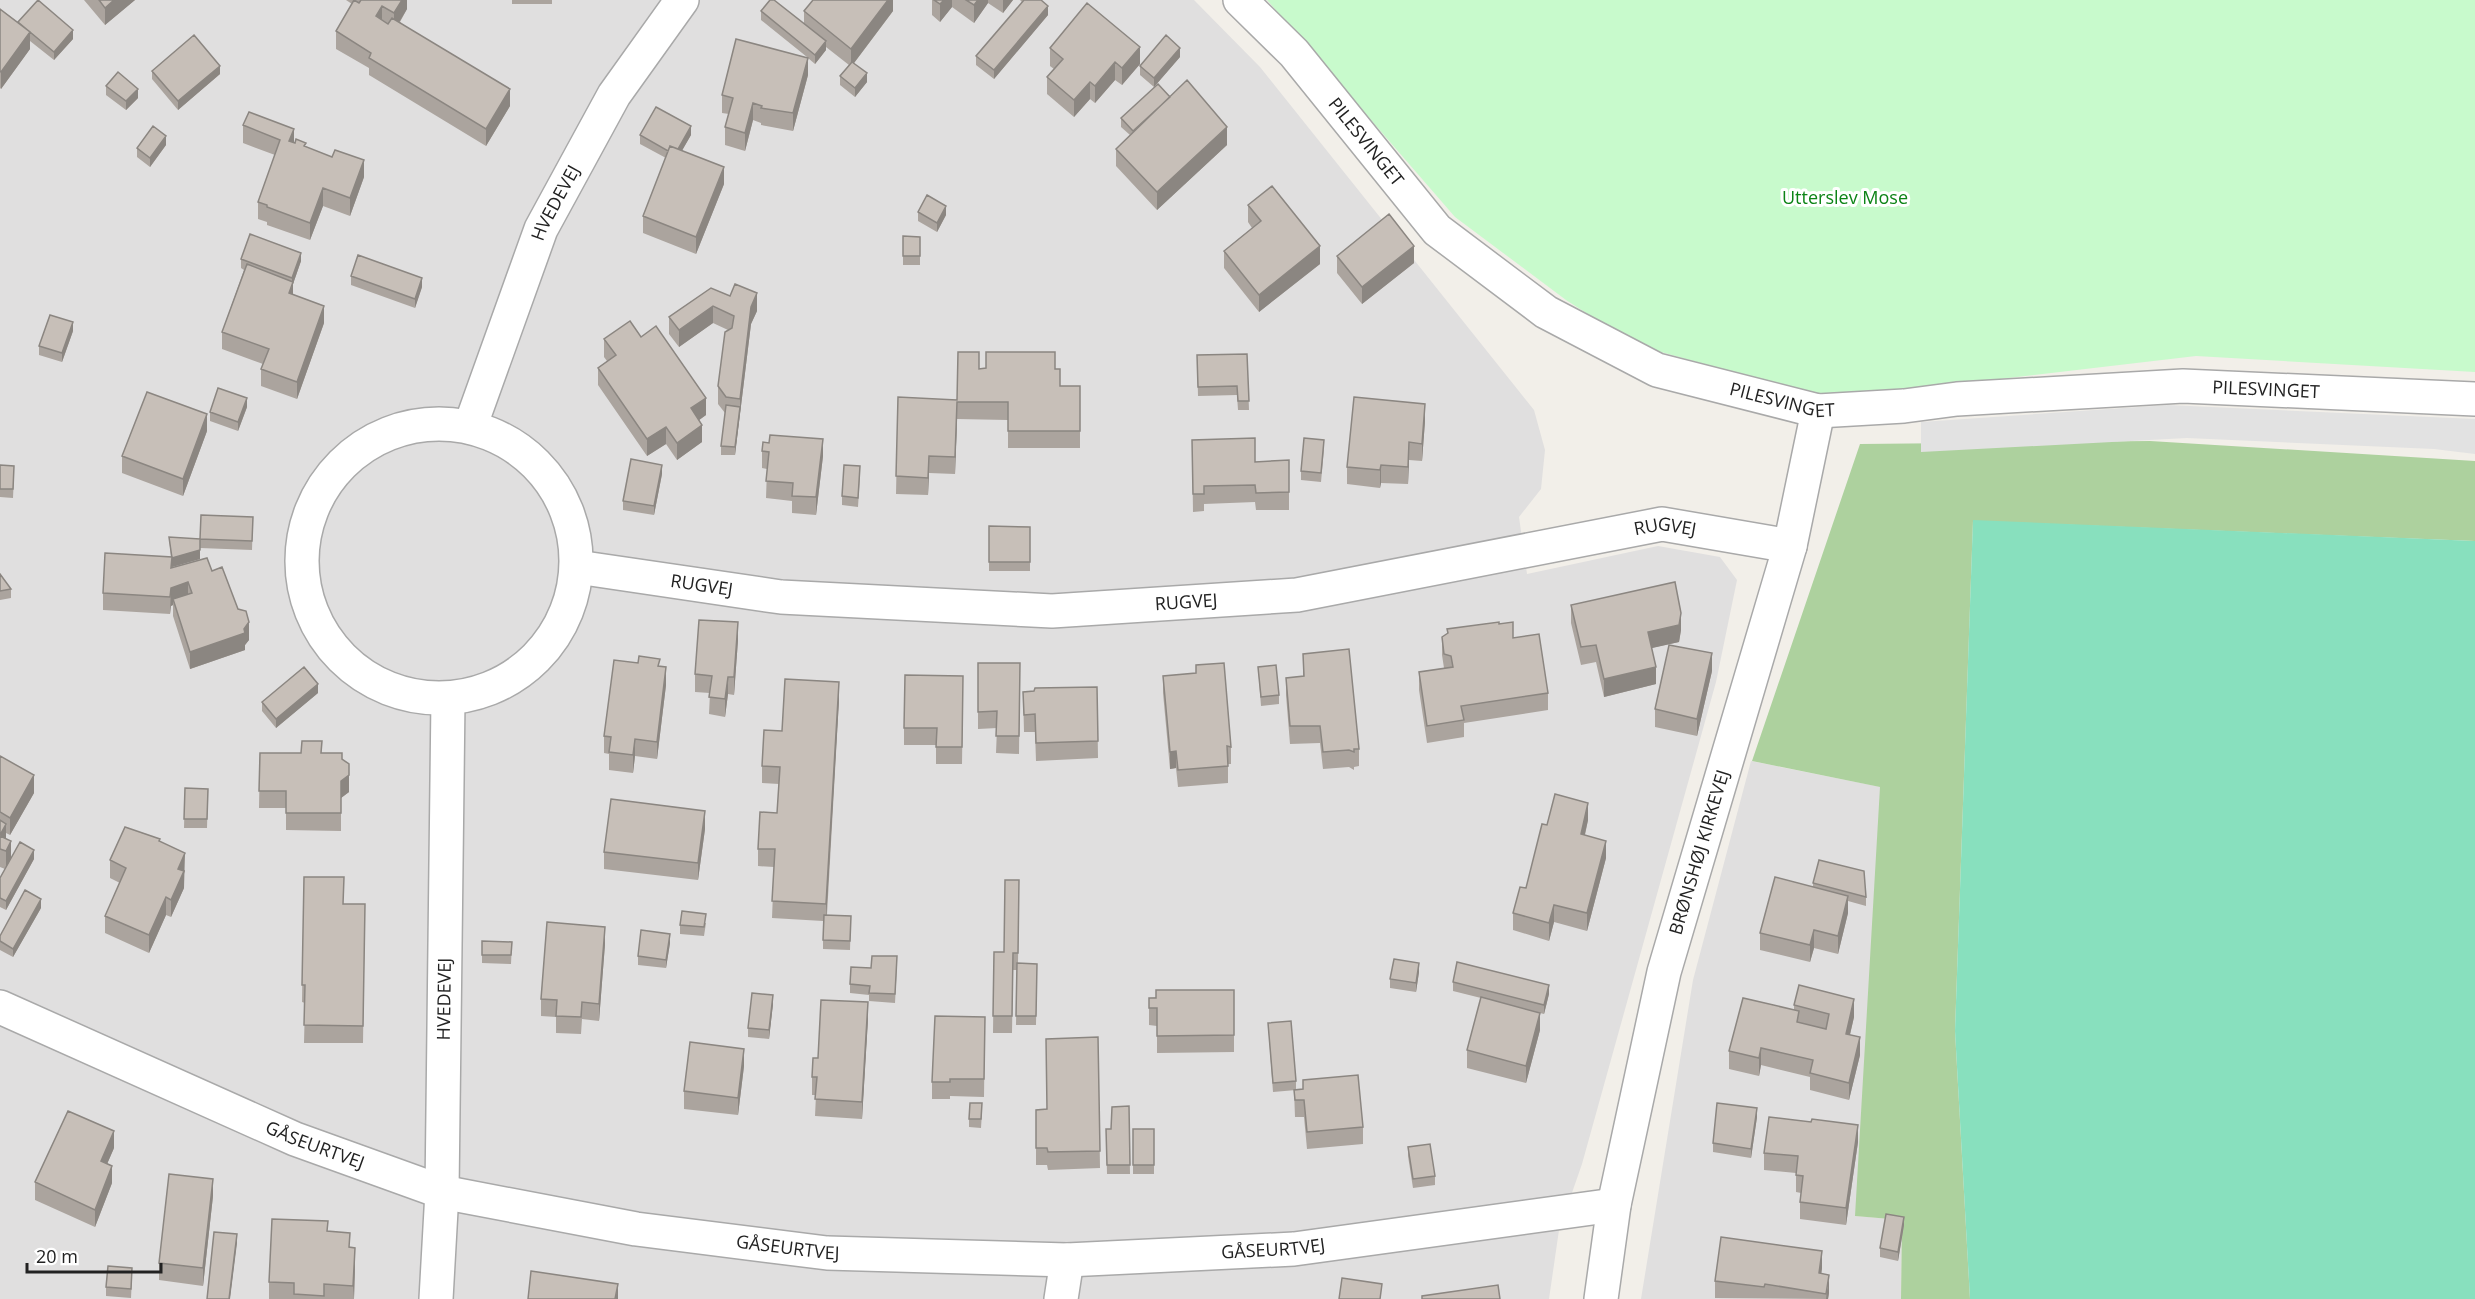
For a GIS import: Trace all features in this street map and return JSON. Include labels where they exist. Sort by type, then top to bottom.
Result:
[{"type":"street","name":"HVEDEVEJ","points":[[470,427],[541,229],[614,95],[682,0]]},
{"type":"street","name":"PILESVINGET","points":[[1240,0],[1294,52],[1437,230],[1546,312],[1657,370],[1818,411],[1904,406],[1957,399],[2182,386],[2475,399]]},
{"type":"street","name":"BRØNSHØJ KIRKEVEJ","points":[[1601,1299],[1614,1205],[1664,972],[1790,546],[1818,411]]},
{"type":"street","points":[[418,424],[470,427],[514,446],[549,478],[571,520],[577,567],[566,616],[538,658],[497,686],[448,699],[396,693],[350,668],[317,627],[301,576],[305,524],[329,477],[368,442],[418,424]]},
{"type":"street","name":"RUGVEJ","points":[[577,567],[780,597],[1052,611],[1297,595],[1662,524],[1790,546]]},
{"type":"street","name":"HVEDEVEJ","points":[[436,1299],[442,1192],[448,699]]},
{"type":"street","name":"GÅSEURTVEJ","points":[[0,1007],[295,1139],[442,1192],[636,1229],[827,1253],[1067,1260],[1294,1250],[1614,1205]]},
{"type":"street","points":[[1061,1299],[1067,1260]]},
{"type":"shaded area","points":[[0,0],[1194,0],[1260,67],[1534,410],[1545,450],[1541,489],[1519,517],[1527,574],[1658,546],[1720,557],[1737,580],[1716,682],[1582,1164],[1559,1230],[1549,1299],[0,1299]]},
{"type":"shaded area","points":[[2168,405],[2475,419],[2475,454],[2434,449],[2187,438],[1921,452],[1921,422]]},
{"type":"shaded area","points":[[1751,761],[1881,787],[1856,1216],[1902,1220],[1901,1299],[1641,1299],[1693,980]]},
{"type":"green space","name":"Utterslev Mose","points":[[1267,0],[2475,0],[2475,372],[2196,356],[1829,399],[1636,345],[1566,300],[1455,217]]},
{"type":"green space","points":[[2150,441],[2475,461],[2475,541],[1973,521],[1955,1031],[1970,1299],[1901,1299],[1902,1220],[1855,1216],[1880,787],[1752,761],[1860,444]]},
{"type":"green space","points":[[1973,520],[2475,541],[2475,1299],[1970,1299],[1955,1031]]},
{"type":"building","points":[[38,0],[73,30],[54,52],[18,22]]},
{"type":"building","points":[[99,0],[114,0],[105,8]]},
{"type":"building","points":[[354,0],[359,3],[361,0],[402,0],[394,13],[382,6],[376,16],[388,24],[392,18],[510,89],[486,129],[369,58],[371,53],[336,31]]},
{"type":"building","points":[[770,0],[774,0],[826,41],[815,55],[761,11]]},
{"type":"building","points":[[813,0],[888,0],[851,49],[804,11]]},
{"type":"building","points":[[966,0],[978,0],[974,5]]},
{"type":"building","points":[[1024,0],[1041,0],[1048,6],[994,70],[976,56]]},
{"type":"building","points":[[1087,3],[1140,47],[1122,68],[1115,62],[1095,86],[1090,82],[1074,100],[1047,77],[1063,59],[1050,48]]},
{"type":"building","points":[[0,9],[30,32],[1,72],[0,71]]},
{"type":"building","points":[[194,35],[220,66],[178,101],[152,71]]},
{"type":"building","points":[[1166,35],[1180,48],[1154,78],[1140,66]]},
{"type":"building","points":[[736,39],[808,58],[793,113],[761,108],[762,106],[753,103],[745,133],[725,127],[733,98],[722,95]]},
{"type":"building","points":[[852,62],[867,73],[855,88],[840,76]]},
{"type":"building","points":[[118,72],[138,89],[126,101],[106,86]]},
{"type":"building","points":[[1187,80],[1227,127],[1157,192],[1116,149]]},
{"type":"building","points":[[1158,84],[1170,97],[1133,131],[1121,118]]},
{"type":"building","points":[[656,107],[691,126],[678,149],[670,146],[668,151],[640,135]]},
{"type":"building","points":[[249,112],[294,129],[289,141],[295,143],[296,139],[306,143],[304,146],[332,157],[335,150],[364,160],[350,198],[323,188],[310,223],[258,202],[280,140],[243,125]]},
{"type":"building","points":[[153,126],[166,136],[150,158],[137,148]]},
{"type":"building","points":[[670,146],[724,167],[696,237],[643,216]]},
{"type":"building","points":[[1272,186],[1320,246],[1259,295],[1224,251],[1261,221],[1248,205]]},
{"type":"building","points":[[927,195],[946,206],[937,223],[918,212]]},
{"type":"building","points":[[1389,214],[1414,246],[1362,287],[1337,256]]},
{"type":"building","points":[[250,234],[301,253],[292,278],[241,259]]},
{"type":"building","points":[[903,236],[920,237],[920,256],[903,256]]},
{"type":"building","points":[[358,255],[422,278],[415,299],[351,276]]},
{"type":"building","points":[[247,264],[293,282],[289,293],[324,306],[297,382],[261,369],[269,349],[222,332]]},
{"type":"building","points":[[735,284],[757,293],[751,307],[740,399],[726,397],[718,386],[725,332],[732,328],[734,316],[713,306],[679,330],[669,317],[711,288],[730,296]]},
{"type":"building","points":[[50,315],[73,322],[62,353],[39,346]]},
{"type":"building","points":[[630,321],[641,337],[656,326],[706,398],[691,408],[702,425],[677,443],[666,427],[647,439],[598,368],[616,355],[604,339]]},
{"type":"building","points":[[958,352],[979,352],[979,369],[986,368],[986,352],[1055,352],[1055,369],[1060,369],[1060,386],[1080,386],[1080,431],[1008,431],[1008,402],[957,402],[955,457],[929,456],[928,478],[896,476],[898,397],[957,400]]},
{"type":"building","points":[[1247,354],[1249,401],[1238,401],[1237,386],[1198,387],[1197,355]]},
{"type":"building","points":[[218,388],[247,398],[238,422],[210,412]]},
{"type":"building","points":[[147,392],[207,414],[183,479],[122,456]]},
{"type":"building","points":[[1354,397],[1425,404],[1422,444],[1409,442],[1408,467],[1381,465],[1380,470],[1347,467]]},
{"type":"building","points":[[726,405],[740,407],[735,447],[721,446]]},
{"type":"building","points":[[770,435],[823,439],[816,497],[792,496],[793,483],[766,481],[769,452],[762,451],[763,442],[769,443]]},
{"type":"building","points":[[1255,438],[1255,462],[1289,460],[1289,492],[1256,493],[1255,485],[1204,486],[1204,494],[1193,494],[1192,440]]},
{"type":"building","points":[[1304,438],[1324,440],[1321,473],[1301,471]]},
{"type":"building","points":[[631,459],[662,465],[654,506],[623,501]]},
{"type":"building","points":[[0,465],[14,466],[13,489],[0,489]]},
{"type":"building","points":[[844,465],[860,466],[858,498],[842,496]]},
{"type":"building","points":[[201,515],[253,517],[252,541],[200,539]]},
{"type":"building","points":[[989,526],[1030,527],[1030,562],[989,562]]},
{"type":"building","points":[[169,537],[200,539],[200,550],[172,558]]},
{"type":"building","points":[[105,553],[172,557],[171,568],[207,558],[212,571],[222,567],[238,609],[246,611],[249,622],[244,629],[245,633],[190,652],[173,599],[192,593],[188,582],[171,588],[170,597],[103,593]]},
{"type":"building","points":[[0,574],[11,589],[0,591]]},
{"type":"building","points":[[1675,582],[1681,613],[1679,625],[1648,632],[1656,667],[1604,679],[1596,645],[1581,647],[1571,605]]},
{"type":"building","points":[[699,620],[738,622],[734,677],[728,677],[725,699],[709,697],[712,676],[695,674]]},
{"type":"building","points":[[1499,622],[1499,624],[1513,622],[1513,638],[1539,634],[1548,693],[1461,706],[1464,720],[1427,726],[1419,672],[1453,667],[1451,656],[1444,654],[1442,637],[1448,633],[1447,629]]},
{"type":"building","points":[[1669,645],[1712,653],[1697,719],[1655,709]]},
{"type":"building","points":[[1349,649],[1359,749],[1354,749],[1354,752],[1349,750],[1323,752],[1320,726],[1290,726],[1286,678],[1304,676],[1303,654]]},
{"type":"building","points":[[639,656],[660,659],[658,666],[666,667],[657,742],[635,739],[633,755],[609,752],[611,737],[604,736],[614,660],[638,663]]},
{"type":"building","points":[[978,663],[1020,663],[1019,736],[996,736],[997,711],[978,712]]},
{"type":"building","points":[[1224,663],[1231,747],[1227,746],[1228,766],[1178,770],[1176,751],[1170,752],[1163,676],[1196,673],[1196,665]]},
{"type":"building","points":[[1276,665],[1279,695],[1261,697],[1258,667]]},
{"type":"building","points":[[304,667],[318,684],[276,719],[262,702]]},
{"type":"building","points":[[905,675],[963,676],[962,747],[936,747],[937,728],[904,728]]},
{"type":"building","points":[[785,679],[839,682],[826,904],[772,901],[775,849],[758,849],[760,812],[777,813],[780,767],[762,766],[764,730],[782,731]]},
{"type":"building","points":[[1097,687],[1098,741],[1036,743],[1035,714],[1024,715],[1023,692],[1034,691],[1035,688]]},
{"type":"building","points":[[302,741],[322,741],[321,753],[342,753],[342,759],[349,764],[349,775],[341,781],[341,813],[286,813],[286,791],[259,791],[260,753],[301,753]]},
{"type":"building","points":[[0,756],[34,775],[10,818],[0,812]]},
{"type":"building","points":[[185,788],[208,789],[207,819],[184,819]]},
{"type":"building","points":[[1555,794],[1588,803],[1581,834],[1606,841],[1587,913],[1554,905],[1549,923],[1513,913],[1520,887],[1526,888],[1542,824],[1547,825]]},
{"type":"building","points":[[611,799],[705,811],[698,863],[604,852]]},
{"type":"building","points":[[0,820],[6,824],[0,835]]},
{"type":"building","points":[[125,827],[160,839],[159,841],[185,853],[178,869],[184,871],[171,900],[166,897],[149,935],[105,916],[126,868],[110,860]]},
{"type":"building","points":[[0,836],[11,841],[6,851],[0,849]]},
{"type":"building","points":[[20,842],[34,850],[6,901],[0,898],[0,878]]},
{"type":"building","points":[[1819,860],[1864,871],[1866,897],[1813,883]]},
{"type":"building","points":[[304,877],[344,877],[343,904],[365,904],[363,1026],[304,1025],[305,985],[302,985]]},
{"type":"building","points":[[1775,877],[1848,896],[1838,936],[1814,930],[1810,945],[1760,933]]},
{"type":"building","points":[[1005,880],[1019,880],[1018,953],[1013,953],[1012,1016],[993,1016],[994,952],[1004,952]]},
{"type":"building","points":[[25,890],[41,899],[13,949],[0,941],[0,936]]},
{"type":"building","points":[[682,911],[706,914],[704,927],[680,925]]},
{"type":"building","points":[[824,915],[851,916],[850,941],[823,940]]},
{"type":"building","points":[[547,922],[605,927],[599,1004],[582,1002],[581,1017],[556,1016],[557,1000],[541,999]]},
{"type":"building","points":[[641,930],[670,934],[666,960],[638,956]]},
{"type":"building","points":[[482,941],[512,942],[511,955],[482,955]]},
{"type":"building","points":[[872,956],[897,956],[895,994],[869,993],[870,986],[850,984],[851,967],[871,968]]},
{"type":"building","points":[[1394,959],[1419,963],[1416,983],[1390,979]]},
{"type":"building","points":[[1457,962],[1549,985],[1544,1005],[1453,982]]},
{"type":"building","points":[[1017,963],[1037,964],[1036,1016],[1016,1016]]},
{"type":"building","points":[[1799,985],[1854,999],[1846,1034],[1860,1037],[1849,1083],[1810,1073],[1813,1060],[1761,1048],[1759,1058],[1729,1051],[1743,998],[1799,1011],[1797,1022],[1826,1029],[1829,1014],[1794,1005]]},
{"type":"building","points":[[1156,990],[1234,990],[1234,1035],[1157,1036],[1157,1008],[1149,1008],[1149,998],[1156,998]]},
{"type":"building","points":[[752,993],[773,995],[769,1030],[748,1028]]},
{"type":"building","points":[[1481,997],[1540,1013],[1526,1066],[1467,1050]]},
{"type":"building","points":[[821,1000],[868,1002],[862,1102],[815,1099],[817,1077],[812,1077],[813,1058],[818,1058]]},
{"type":"building","points":[[935,1016],[985,1017],[984,1079],[950,1079],[950,1082],[932,1082]]},
{"type":"building","points":[[1291,1021],[1296,1081],[1273,1083],[1268,1023]]},
{"type":"building","points":[[1098,1037],[1100,1151],[1048,1152],[1047,1148],[1036,1148],[1036,1110],[1047,1109],[1046,1039]]},
{"type":"building","points":[[690,1042],[744,1049],[738,1098],[684,1091]]},
{"type":"building","points":[[1358,1075],[1363,1127],[1307,1132],[1304,1100],[1295,1100],[1294,1090],[1303,1089],[1303,1080]]},
{"type":"building","points":[[970,1103],[982,1103],[981,1119],[969,1119]]},
{"type":"building","points":[[1717,1103],[1757,1108],[1751,1149],[1713,1143]]},
{"type":"building","points":[[1129,1106],[1130,1165],[1107,1165],[1106,1129],[1111,1129],[1112,1107]]},
{"type":"building","points":[[68,1111],[114,1131],[101,1161],[112,1166],[95,1210],[35,1182]]},
{"type":"building","points":[[1769,1117],[1811,1122],[1812,1119],[1858,1125],[1846,1208],[1800,1202],[1803,1176],[1796,1175],[1798,1156],[1764,1153]]},
{"type":"building","points":[[1133,1129],[1154,1129],[1154,1165],[1133,1165]]},
{"type":"building","points":[[1430,1144],[1435,1176],[1413,1179],[1408,1147]]},
{"type":"building","points":[[169,1174],[213,1179],[203,1268],[159,1263]]},
{"type":"building","points":[[1886,1214],[1904,1217],[1898,1252],[1880,1248]]},
{"type":"building","points":[[272,1219],[328,1221],[327,1231],[350,1233],[349,1247],[355,1248],[353,1286],[324,1284],[324,1296],[294,1294],[294,1283],[269,1282]]},
{"type":"building","points":[[214,1232],[237,1234],[229,1299],[207,1299]]},
{"type":"building","points":[[1721,1237],[1822,1251],[1819,1273],[1829,1275],[1826,1294],[1765,1284],[1764,1287],[1715,1281]]},
{"type":"building","points":[[108,1266],[132,1268],[131,1289],[106,1287]]},
{"type":"building","points":[[531,1271],[618,1284],[615,1299],[528,1299]]},
{"type":"building","points":[[1342,1278],[1382,1284],[1380,1299],[1339,1299]]},
{"type":"building","points":[[1498,1285],[1500,1299],[1422,1299],[1422,1296]]}]
